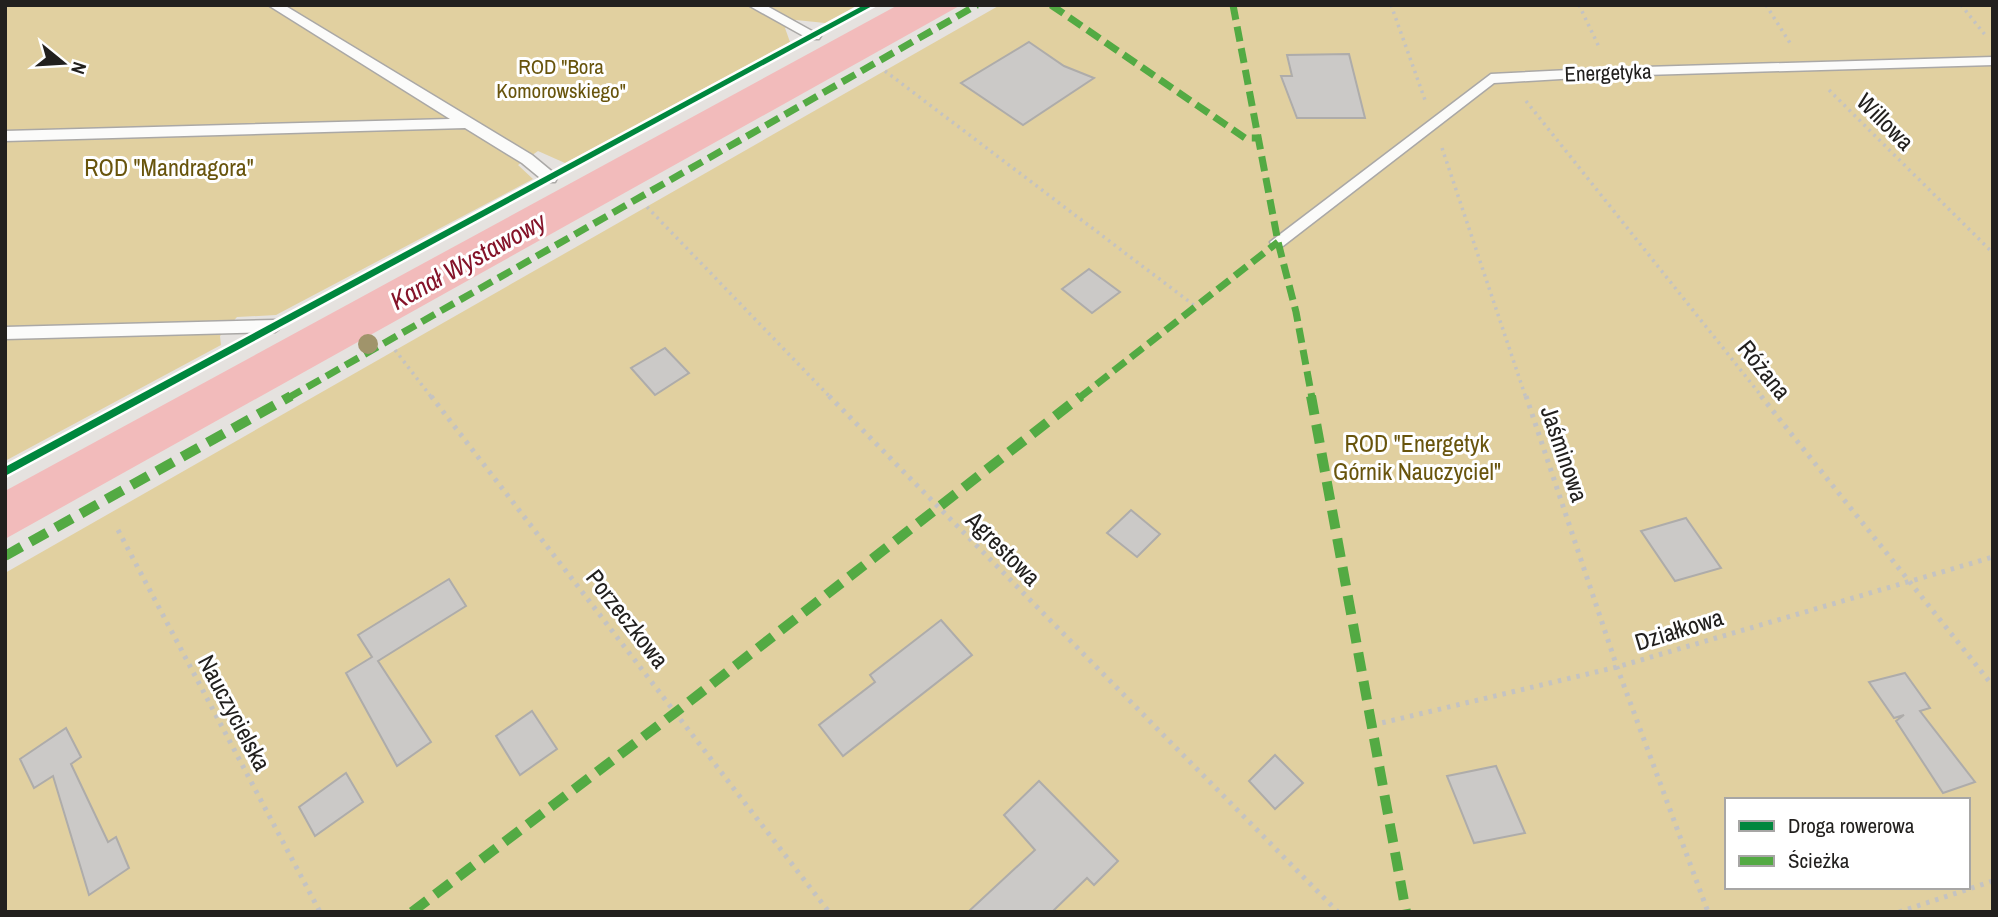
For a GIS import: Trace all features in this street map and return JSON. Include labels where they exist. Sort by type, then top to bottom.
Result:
[{"type":"lane","points":[[274,5],[527,159],[550,178]]},
{"type":"lane","points":[[754,5],[814,36]]},
{"type":"lane","name":"Energetyka","points":[[1278,242],[1491,79],[1610,72],[1993,61]]},
{"type":"lane","points":[[5,136],[469,123]]},
{"type":"lane","points":[[5,333],[275,326]]},
{"type":"path","points":[[1579,5],[1610,72]]},
{"type":"path","points":[[1961,5],[1993,45]]},
{"type":"path","points":[[885,71],[1195,306]]},
{"type":"path","points":[[1970,889],[1993,881]]},
{"type":"path","points":[[1899,912],[1969,889]]},
{"type":"green space","name":"ROD \"Mandragora\"","points":[[5,5],[858,5],[825,23],[796,20],[785,28],[790,42],[565,163],[538,151],[518,165],[533,179],[276,315],[237,317],[220,336],[221,345],[5,461]]},
{"type":"green space","name":"ROD \"Energetyk Górnik Nauczyciel\"","points":[[1000,5],[1993,5],[1993,912],[5,912],[5,573]]},
{"type":"water","name":"Kanał Wystawowy","points":[[898,5],[961,5],[5,539],[5,491]]},
{"type":"building","points":[[1029,42],[1064,66],[1094,78],[1023,125],[961,83]]},
{"type":"building","points":[[1349,54],[1365,118],[1297,118],[1281,76],[1292,76],[1287,55]]},
{"type":"building","points":[[1089,269],[1120,292],[1092,313],[1062,289]]},
{"type":"building","points":[[665,348],[689,373],[655,395],[631,368]]},
{"type":"building","points":[[1131,510],[1160,534],[1137,557],[1107,533]]},
{"type":"building","points":[[1686,518],[1721,568],[1675,581],[1641,531]]},
{"type":"building","points":[[449,579],[466,606],[378,661],[431,742],[397,766],[346,673],[372,657],[358,635]]},
{"type":"building","points":[[941,620],[972,655],[843,756],[819,725],[875,682],[870,675]]},
{"type":"building","points":[[1905,673],[1930,708],[1920,711],[1975,782],[1943,793],[1896,721],[1904,715],[1894,718],[1869,682]]},
{"type":"building","points":[[532,711],[557,749],[520,775],[496,736]]},
{"type":"building","points":[[66,728],[81,757],[71,764],[108,842],[116,837],[129,868],[89,895],[53,776],[34,788],[20,759]]},
{"type":"building","points":[[1275,755],[1303,783],[1275,809],[1249,781]]},
{"type":"building","points":[[1496,766],[1525,833],[1474,843],[1447,776]]},
{"type":"building","points":[[346,773],[363,802],[315,836],[299,807]]},
{"type":"building","points":[[1039,781],[1118,861],[1094,885],[1087,878],[1052,912],[968,912],[1035,850],[1004,815]]},
{"type":"marked path","points":[[5,556],[389,341],[977,5]]},
{"type":"marked path","points":[[1051,5],[1245,138],[1259,138]]},
{"type":"marked path","points":[[1233,5],[1278,242],[1296,312],[1406,912]]},
{"type":"marked path","points":[[412,912],[676,712],[1278,242]]},
{"type":"cycle path","points":[[5,472],[870,5]]},
{"type":"park label","name":"ROD \"Bora Komorowskiego\"","points":[[561,79]]}]
